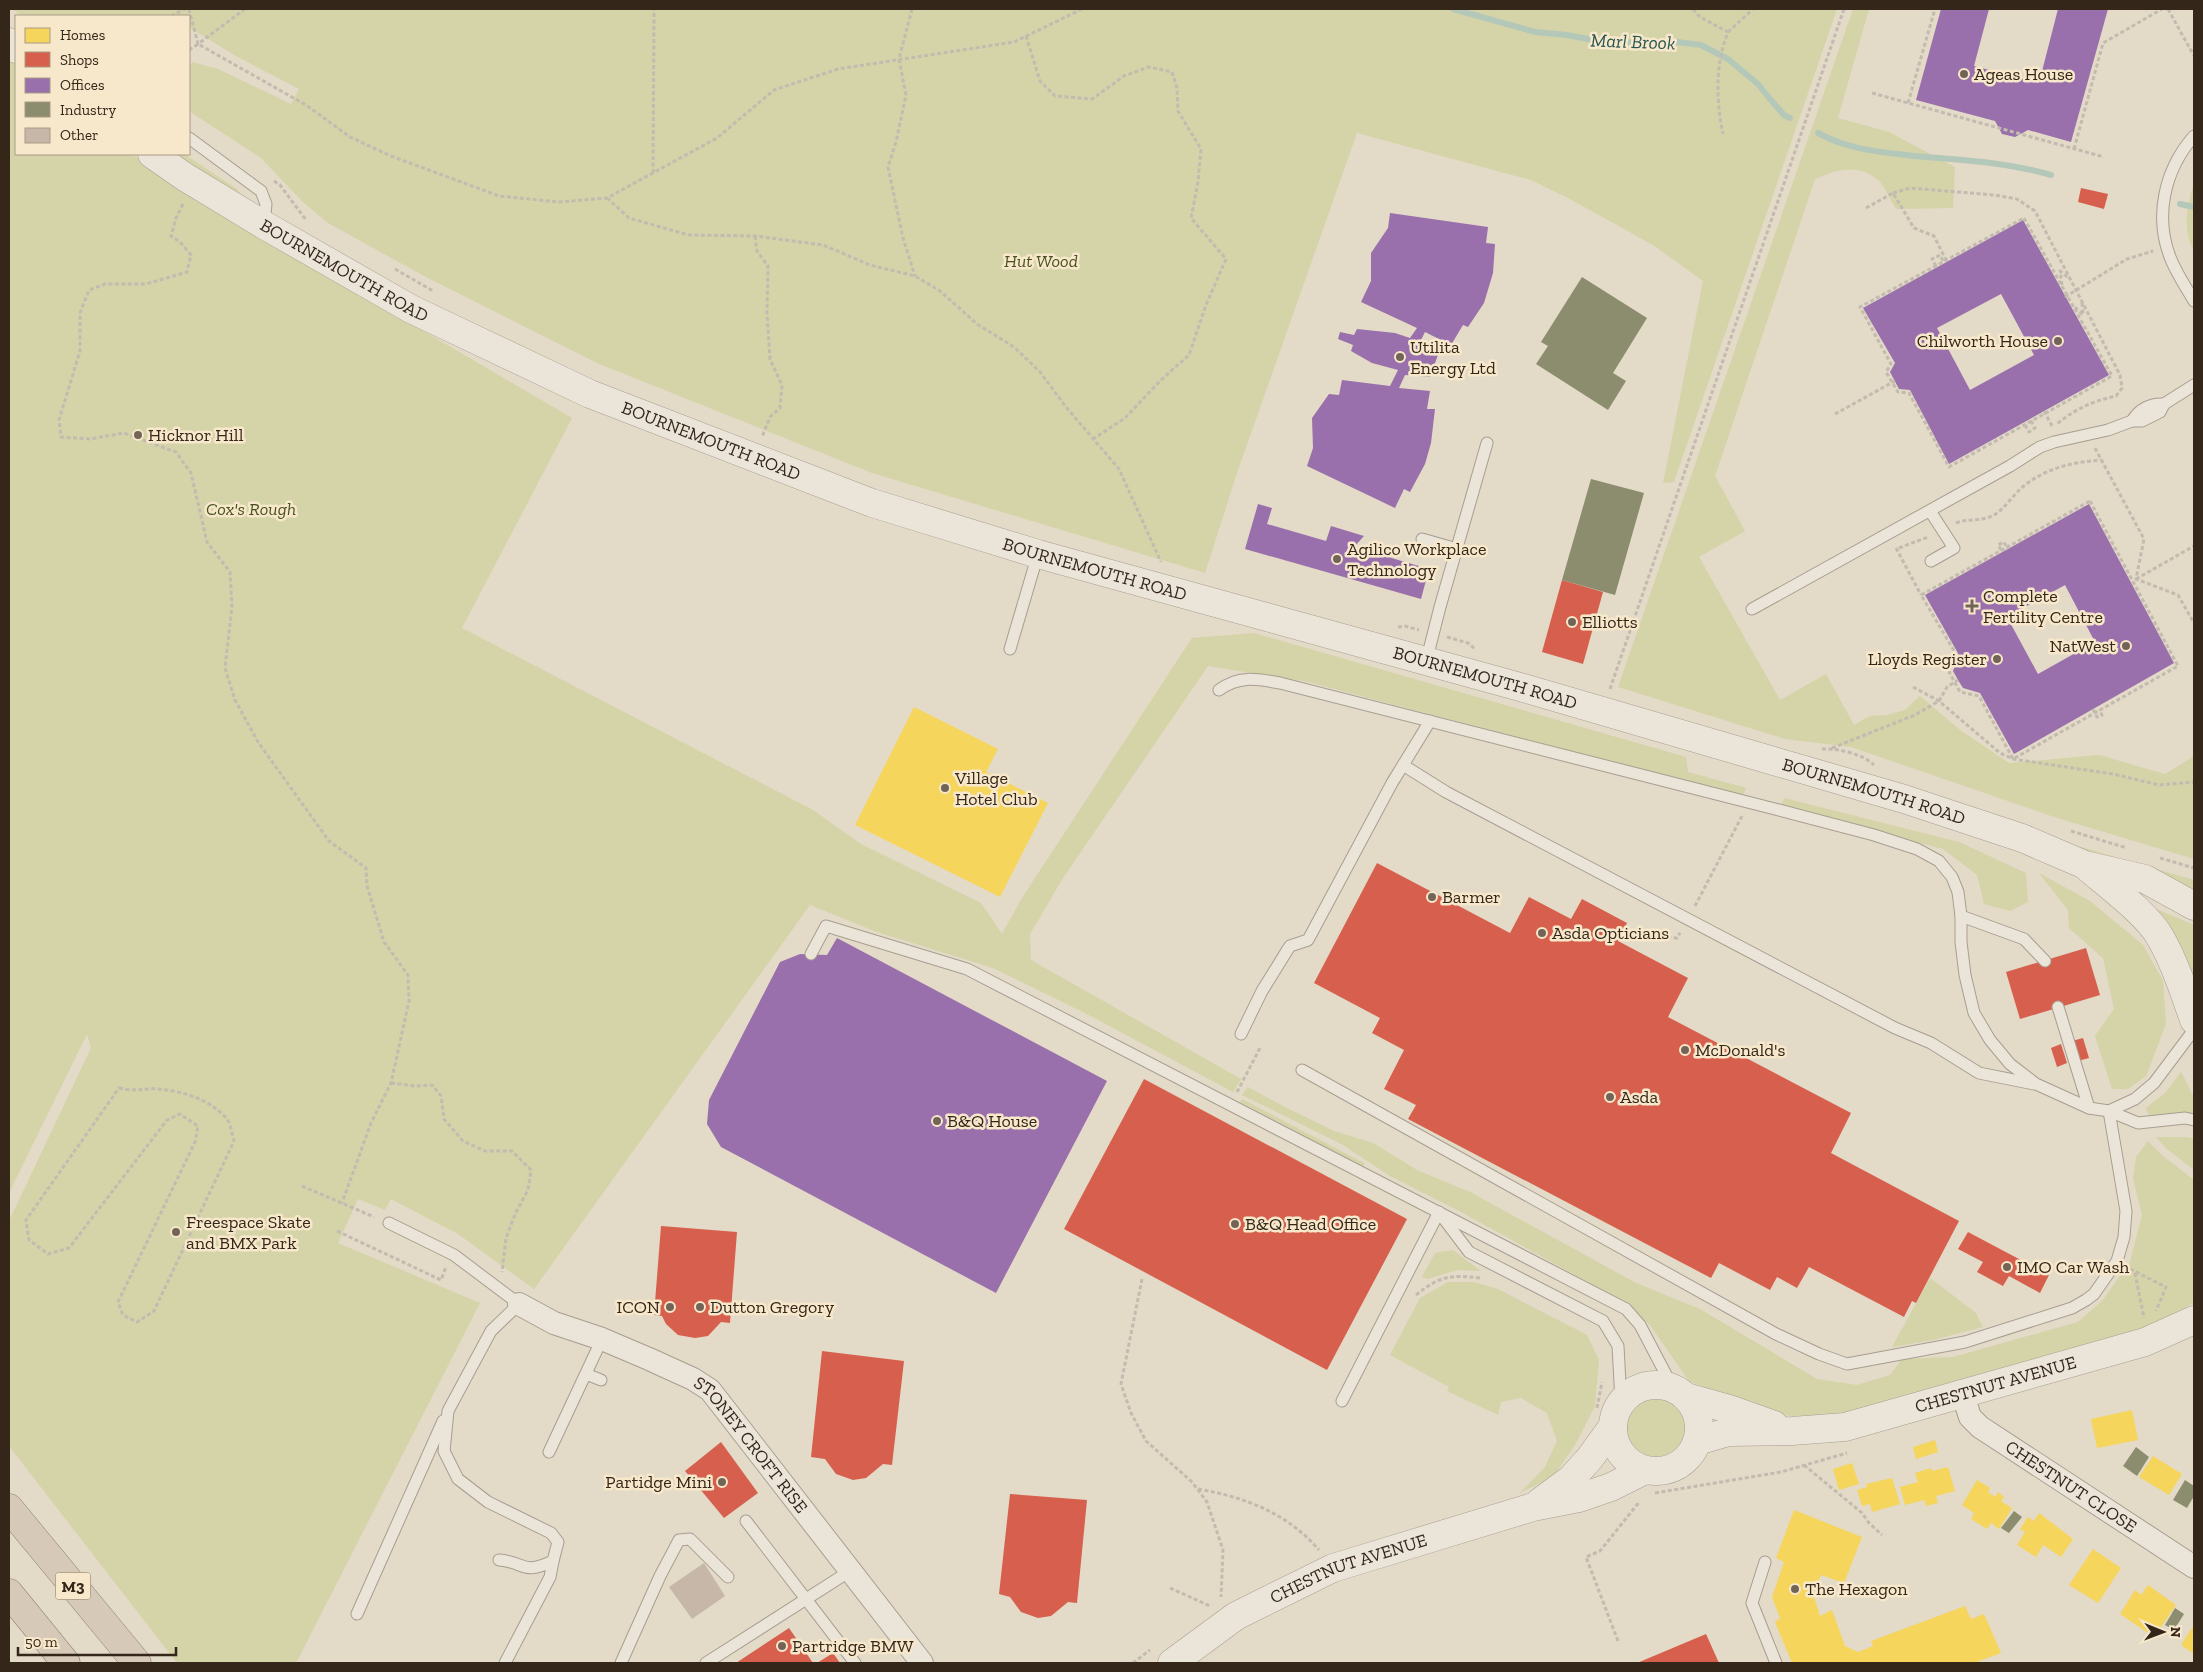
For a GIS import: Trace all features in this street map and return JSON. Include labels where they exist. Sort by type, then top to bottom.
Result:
[{"type":"highway","name":"M3","points":[[9,1508],[137,1663]]},
{"type":"highway","points":[[9,1593],[66,1663]]},
{"type":"street","name":"BOURNEMOUTH ROAD","points":[[153,155],[264,225],[411,309],[590,394],[872,503],[1038,554],[1603,711],[1904,799],[2022,838],[2085,865],[2144,879],[2194,906]]},
{"type":"street","name":"BOURNEMOUTH ROAD","points":[[2085,865],[2134,908],[2160,935],[2176,972],[2194,1028]]},
{"type":"street","name":"STONEY CROFT RISE","points":[[519,1304],[554,1323],[602,1339],[693,1379],[710,1390],[922,1663]]},
{"type":"street","name":"CHESTNUT AVENUE","points":[[1696,1441],[1728,1432],[1792,1431],[1845,1427],[2145,1342],[2194,1320]]},
{"type":"street","points":[[1659,1385],[1679,1393],[1693,1407],[1698,1429],[1696,1441],[1691,1453],[1677,1465],[1658,1471],[1645,1482],[1632,1464],[1621,1454],[1614,1441],[1609,1415],[1631,1392],[1644,1386],[1659,1385]]},
{"type":"street","name":"CHESTNUT AVENUE","points":[[1679,1393],[1792,1431]]},
{"type":"street","name":"CHESTNUT CLOSE","points":[[1962,1395],[1970,1417],[1980,1427],[2194,1567]]},
{"type":"street","name":"CHESTNUT AVENUE","points":[[1533,1507],[1571,1479],[1590,1458],[1609,1415]]},
{"type":"street","name":"CHESTNUT AVENUE","points":[[1175,1662],[1236,1616],[1333,1568],[1533,1507],[1645,1482]]},
{"type":"lane","points":[[2194,136],[2176,161],[2166,190],[2163,216],[2167,246],[2171,259],[2194,301]]},
{"type":"lane","points":[[190,139],[261,191],[266,204],[264,225]]},
{"type":"lane","points":[[1752,609],[2040,448],[2067,438],[2113,429],[2132,421],[2142,421],[2160,412],[2164,404],[2194,385]]},
{"type":"lane","points":[[1426,662],[1487,443]]},
{"type":"lane","points":[[1930,511],[1954,548],[1931,561]]},
{"type":"lane","points":[[1422,539],[1457,549]]},
{"type":"lane","points":[[1010,648],[1038,554]]},
{"type":"lane","points":[[1220,690],[1229,683],[1256,678],[1430,720],[1475,734],[1574,757],[1874,835],[1916,849],[1939,861],[1952,877],[1958,892],[1965,975],[1974,1013],[1990,1040],[2010,1064],[2036,1084],[2089,1108],[2109,1110],[2138,1123],[2170,1119],[2194,1120]]},
{"type":"lane","points":[[1241,1034],[1262,991],[1290,946],[1308,940],[1403,765],[1430,720]]},
{"type":"lane","points":[[1403,765],[1446,792],[1687,920],[1843,1001],[1931,1043],[1979,1073],[2036,1084]]},
{"type":"lane","points":[[1961,916],[2024,939],[2045,960]]},
{"type":"lane","points":[[811,954],[826,926],[967,970],[1626,1309],[1640,1325],[1679,1393]]},
{"type":"lane","points":[[2058,1007],[2089,1108]]},
{"type":"lane","points":[[2109,1110],[2135,1099],[2154,1083],[2194,1028]]},
{"type":"lane","points":[[1302,1070],[1776,1334],[1819,1354],[1847,1364],[1965,1342],[2072,1308],[2094,1294],[2116,1261],[2124,1237],[2126,1211],[2109,1110]]},
{"type":"lane","points":[[1342,1401],[1439,1212]]},
{"type":"lane","points":[[1439,1212],[1468,1252],[1603,1321],[1618,1346],[1609,1415]]},
{"type":"lane","points":[[357,1614],[448,1410],[491,1331],[519,1304],[454,1255],[389,1223]]},
{"type":"lane","points":[[549,1452],[602,1339]]},
{"type":"lane","points":[[586,1374],[600,1380]]},
{"type":"lane","points":[[448,1410],[444,1451],[458,1479],[488,1502],[551,1534],[558,1542],[550,1577],[505,1663]]},
{"type":"lane","points":[[746,1520],[856,1663]]},
{"type":"lane","points":[[621,1663],[660,1576],[679,1540],[690,1539],[728,1577]]},
{"type":"lane","points":[[498,1560],[508,1561],[524,1568],[535,1568],[553,1561]]},
{"type":"lane","points":[[1765,1562],[1752,1603],[1776,1663]]},
{"type":"lane","points":[[706,1663],[850,1571]]},
{"type":"path","points":[[174,15],[185,9]]},
{"type":"path","points":[[189,9],[198,44],[306,105],[350,137],[391,156],[499,196],[558,202],[607,198],[717,138],[774,90],[838,70],[1014,42],[1082,9]]},
{"type":"path","points":[[190,49],[245,9]]},
{"type":"path","points":[[653,173],[654,9]]},
{"type":"path","points":[[912,9],[899,59],[906,95],[896,142],[888,167],[903,238],[915,276]]},
{"type":"path","points":[[1693,9],[1700,17],[1727,32]]},
{"type":"path","points":[[1722,134],[1717,106],[1721,52],[1727,32],[1753,9]]},
{"type":"path","points":[[1603,711],[1844,9]]},
{"type":"path","points":[[1908,103],[1935,9]]},
{"type":"path","points":[[2074,149],[2103,44],[2162,9]]},
{"type":"path","points":[[2168,9],[2194,56]]},
{"type":"path","points":[[1026,36],[1040,81],[1055,96],[1092,99],[1124,76],[1149,67],[1172,72],[1177,88],[1178,111],[1201,149],[1198,182],[1191,218],[1226,259],[1206,305],[1189,355],[1161,380],[1125,418],[1093,439]]},
{"type":"path","points":[[1872,93],[2104,157]]},
{"type":"path","points":[[272,179],[280,185],[306,220],[314,225]]},
{"type":"path","points":[[195,183],[176,218],[171,236],[180,242],[192,255],[187,272],[146,284],[105,284],[89,290],[80,313],[80,351],[59,420],[62,437],[90,440],[124,433],[176,452],[191,473],[207,542],[230,572],[232,607],[226,668],[235,700],[258,742],[289,788],[329,841],[366,868],[367,886],[384,942],[408,975],[409,1001],[391,1082],[371,1123],[342,1203]]},
{"type":"path","points":[[1866,208],[1893,193],[1910,188],[1994,195],[2017,199],[2035,211],[2120,375],[2122,388],[2116,396],[2099,400],[2072,411],[2050,429]]},
{"type":"path","points":[[1893,193],[1914,228],[1934,236],[1945,262]]},
{"type":"path","points":[[607,198],[629,218],[689,235],[755,236],[823,245],[870,265],[915,276],[940,291],[977,324],[1014,348],[1040,372],[1119,469],[1163,568],[1154,565]]},
{"type":"path","points":[[2024,218],[2112,376],[1949,467],[1909,393],[1898,392],[1886,372],[1891,364],[1860,307],[1945,262],[2024,218]]},
{"type":"path","points":[[755,236],[757,251],[768,266],[767,313],[770,359],[782,385],[780,408],[770,417],[761,440],[767,442]]},
{"type":"path","points":[[2066,296],[2127,259],[2167,246]]},
{"type":"path","points":[[1936,266],[1932,259],[1940,255],[1945,262]]},
{"type":"path","points":[[392,268],[435,292]]},
{"type":"path","points":[[2062,287],[2060,271],[2072,281]]},
{"type":"path","points":[[2072,305],[2083,315],[2081,300]]},
{"type":"path","points":[[1835,414],[1893,382]]},
{"type":"path","points":[[2025,425],[2029,432],[2035,428],[2030,419]]},
{"type":"path","points":[[2088,435],[2144,539],[2133,581]]},
{"type":"path","points":[[1948,526],[1962,520],[1993,516],[2024,486],[2049,471],[2071,462],[2101,460]]},
{"type":"path","points":[[1921,594],[2090,501],[2178,666],[2013,758]]},
{"type":"path","points":[[1889,553],[1896,548],[1914,544],[1935,533]]},
{"type":"path","points":[[2001,550],[1998,545],[2004,542],[2008,549]]},
{"type":"path","points":[[2133,581],[2194,546]]},
{"type":"path","points":[[1896,548],[1956,654],[1949,672],[1956,681],[1960,692],[1979,696],[2013,758]]},
{"type":"path","points":[[2133,581],[2178,595],[2194,624]]},
{"type":"path","points":[[1396,627],[1405,626],[1468,643],[1480,654]]},
{"type":"path","points":[[1816,750],[1831,748],[1904,720],[1939,701],[1947,687],[1956,681]]},
{"type":"path","points":[[1913,687],[1939,701],[2000,753],[2013,758],[2114,774],[2159,785],[2194,782]]},
{"type":"path","points":[[2093,709],[2097,717],[2102,715],[2099,710]]},
{"type":"path","points":[[1831,748],[1869,759],[1881,770]]},
{"type":"path","points":[[1622,933],[1677,938],[1742,816],[1746,802]]},
{"type":"path","points":[[2066,829],[2130,849]]},
{"type":"path","points":[[2157,857],[2194,868]]},
{"type":"path","points":[[1244,1079],[1261,1046]]},
{"type":"path","points":[[391,1082],[414,1086],[432,1085],[441,1096],[444,1119],[463,1141],[485,1152],[512,1151],[531,1170],[528,1190],[516,1212],[506,1238],[502,1275]]},
{"type":"path","points":[[119,1088],[133,1092],[155,1089],[182,1092],[210,1105],[228,1120],[234,1141],[154,1311],[137,1322],[123,1315],[118,1302],[195,1142],[198,1126],[180,1114],[167,1120],[69,1248],[48,1254],[29,1240],[26,1220],[119,1088]]},
{"type":"path","points":[[302,1186],[389,1223]]},
{"type":"path","points":[[337,1231],[441,1280],[454,1255]]},
{"type":"path","points":[[2116,1261],[2166,1287],[2155,1313]]},
{"type":"path","points":[[2134,1272],[2145,1324]]},
{"type":"path","points":[[1414,1296],[1434,1280],[1456,1275],[1481,1278],[1490,1282]]},
{"type":"path","points":[[1142,1278],[1121,1384],[1131,1413],[1146,1441],[1197,1489],[1207,1502],[1223,1550],[1220,1596],[1222,1600]]},
{"type":"path","points":[[1603,1380],[1597,1408],[1609,1415]]},
{"type":"path","points":[[1645,1482],[1781,1472],[1850,1452]]},
{"type":"path","points":[[1804,1465],[1862,1513],[1869,1523],[1882,1535]]},
{"type":"path","points":[[1636,1497],[1645,1482]]},
{"type":"path","points":[[1618,1641],[1586,1557],[1600,1551],[1645,1482]]},
{"type":"path","points":[[1197,1489],[1251,1501],[1278,1515],[1302,1532],[1333,1568]]},
{"type":"path","points":[[1170,1588],[1210,1607]]},
{"type":"green space","name":"Hut Wood","points":[[13,9],[1837,9],[1674,482],[1663,483],[1703,281],[1653,245],[1570,199],[1531,180],[1357,133],[1237,473],[1205,573],[872,473],[597,363],[428,278],[328,223],[303,202],[261,158],[190,112],[190,67],[192,62],[218,69],[291,104],[299,89],[234,55],[190,28],[190,15],[20,15]]},
{"type":"green space","points":[[1853,9],[1869,9],[1838,118],[1889,132],[1955,167],[1953,208],[1896,209],[1880,182],[1870,174],[1862,171],[1838,171],[1815,179],[1715,476],[1745,531],[1699,557],[1780,700],[1826,674],[1854,725],[1870,716],[1887,715],[1905,710],[1920,696],[1960,730],[2009,763],[2099,755],[2165,774],[2194,756],[2194,859],[2054,817],[1851,747],[1785,739],[1618,687]]},
{"type":"green space","name":"Cox's Rough","points":[[9,59],[15,64],[15,155],[133,155],[245,230],[364,296],[572,418],[462,628],[813,810],[861,844],[981,903],[1002,934],[1022,898],[1192,638],[1254,633],[1686,757],[1688,772],[1746,788],[1742,797],[1308,682],[1208,666],[1063,878],[1030,934],[1031,960],[1241,1079],[1233,1092],[1087,1014],[993,968],[877,932],[810,905],[534,1289],[458,1234],[391,1199],[385,1210],[358,1199],[338,1243],[480,1303],[296,1663],[177,1663],[9,1446],[9,1221],[91,1048],[87,1034],[9,1193]]},
{"type":"green space","points":[[168,155],[186,155],[237,189],[242,196]]},
{"type":"green space","points":[[2194,183],[2194,251],[2188,234],[2187,217]]},
{"type":"green space","points":[[1784,798],[1959,842],[2026,873],[2028,902],[2010,911],[1984,904],[1977,875],[1943,849],[1781,807]]},
{"type":"green space","points":[[2040,835],[2194,880],[2194,899]]},
{"type":"green space","points":[[2039,873],[2090,901],[2143,945],[2163,981],[2166,1024],[2146,1076],[2128,1089],[2112,1089],[2095,1036],[2114,1009],[2103,958],[2069,928],[2068,910]]},
{"type":"green space","points":[[2138,901],[2194,925],[2194,986]]},
{"type":"green space","points":[[2181,1072],[2194,1097],[2194,1114],[2149,1116],[2146,1108],[2165,1093]]},
{"type":"green space","points":[[1248,1087],[1334,1131],[1373,1143],[1417,1170],[1470,1192],[1636,1283],[1700,1309],[1817,1379],[1857,1385],[1890,1375],[1902,1359],[1953,1357],[2078,1322],[2102,1301],[2130,1262],[2142,1215],[2133,1178],[2136,1157],[2148,1141],[2163,1156],[2194,1180],[2194,1302],[2163,1322],[2105,1346],[1881,1409],[1816,1418],[1770,1414],[1689,1381],[1650,1325],[1613,1296],[1463,1213],[1390,1176],[1343,1145],[1242,1095]]},
{"type":"green space","points":[[1242,1099],[1364,1163],[1364,1167],[1240,1102]]},
{"type":"green space","points":[[2156,1137],[2187,1137],[2194,1139],[2194,1170],[2167,1149]]},
{"type":"green space","points":[[1453,1250],[1481,1271],[1457,1270],[1428,1279],[1422,1277],[1435,1253]]},
{"type":"green space","points":[[1930,1278],[1976,1313],[1983,1327],[1933,1340],[1892,1347]]},
{"type":"green space","points":[[1448,1282],[1474,1282],[1498,1289],[1587,1335],[1599,1360],[1595,1406],[1575,1445],[1553,1477],[1520,1493],[1545,1467],[1557,1441],[1547,1413],[1521,1398],[1501,1402],[1498,1415],[1447,1391],[1449,1387],[1390,1355],[1420,1298]]},
{"type":"green space","points":[[1650,1398],[1662,1398],[1678,1407],[1685,1417],[1687,1429],[1685,1441],[1678,1451],[1662,1460],[1650,1460],[1639,1455],[1630,1446],[1625,1435],[1625,1423],[1630,1412],[1639,1403]]},
{"type":"building: Homes","name":"Village Hotel Club","points":[[914,707],[998,749],[986,772],[1048,803],[1000,897],[855,825]]},
{"type":"building: Homes","points":[[2132,1410],[2138,1440],[2097,1448],[2091,1419]]},
{"type":"building: Homes","points":[[1935,1440],[1938,1452],[1916,1459],[1913,1447]]},
{"type":"building: Homes","points":[[2153,1456],[2182,1474],[2169,1495],[2139,1477]]},
{"type":"building: Homes","points":[[1852,1463],[1859,1484],[1839,1490],[1833,1469]]},
{"type":"building: Homes","points":[[1948,1467],[1955,1491],[1936,1496],[1938,1503],[1926,1506],[1924,1500],[1905,1505],[1900,1487],[1918,1482],[1915,1473],[1931,1468],[1932,1471]]},
{"type":"building: Homes","points":[[1892,1478],[1900,1504],[1872,1512],[1870,1504],[1862,1506],[1857,1490],[1867,1487],[1866,1484]]},
{"type":"building: Homes","points":[[1977,1480],[1990,1488],[1988,1492],[1995,1497],[1998,1492],[2004,1497],[2001,1501],[2012,1508],[1999,1529],[1991,1523],[1987,1529],[1971,1519],[1974,1513],[1962,1505]]},
{"type":"building: Homes","name":"The Hexagon","points":[[1794,1510],[1862,1537],[1844,1583],[1821,1575],[1813,1594],[1820,1616],[1832,1610],[1845,1646],[1858,1652],[1873,1646],[1871,1641],[1965,1606],[1971,1619],[1984,1614],[2001,1653],[1974,1663],[1792,1663],[1775,1622],[1780,1618],[1772,1597],[1784,1562],[1776,1558]]},
{"type":"building: Homes","points":[[2039,1513],[2073,1539],[2061,1557],[2043,1545],[2036,1557],[2017,1545],[2025,1532],[2020,1529],[2028,1517],[2034,1521]]},
{"type":"building: Homes","points":[[2093,1549],[2121,1568],[2098,1603],[2069,1585]]},
{"type":"building: Homes","points":[[2148,1585],[2176,1605],[2154,1637],[2120,1614],[2135,1590],[2141,1595]]},
{"type":"building: Homes","points":[[2194,1625],[2194,1654],[2181,1645]]},
{"type":"building: Shops","points":[[2081,188],[2108,194],[2104,209],[2078,202]]},
{"type":"building: Shops","name":"Elliotts","points":[[1562,580],[1603,592],[1583,664],[1542,652]]},
{"type":"building: Shops","name":"Asda","points":[[1377,863],[1510,933],[1529,897],[1571,919],[1582,899],[1627,923],[1618,941],[1688,978],[1668,1017],[1851,1113],[1831,1153],[1959,1221],[1916,1303],[1912,1301],[1904,1317],[1809,1267],[1797,1288],[1777,1277],[1770,1290],[1719,1263],[1711,1278],[1408,1119],[1416,1105],[1384,1089],[1404,1050],[1372,1033],[1380,1018],[1314,983]]},
{"type":"building: Shops","points":[[2086,948],[2100,995],[2020,1019],[2006,972]]},
{"type":"building: Shops","points":[[2083,1038],[2089,1058],[2078,1061],[2072,1041]]},
{"type":"building: Shops","points":[[2061,1044],[2067,1063],[2057,1067],[2051,1048]]},
{"type":"building: Shops","name":"B&Q Head Office","points":[[1144,1079],[1407,1219],[1327,1370],[1064,1229]]},
{"type":"building: Shops","points":[[661,1226],[737,1232],[730,1323],[721,1322],[708,1336],[695,1338],[678,1335],[666,1324],[662,1316],[654,1315]]},
{"type":"building: Shops","name":"IMO Car Wash","points":[[1968,1232],[2049,1275],[2040,1293],[2009,1276],[2003,1286],[1977,1272],[1983,1262],[1958,1249]]},
{"type":"building: Shops","points":[[822,1351],[904,1361],[892,1465],[883,1464],[866,1478],[853,1480],[836,1474],[825,1459],[811,1457]]},
{"type":"building: Shops","name":"Partidge Mini","points":[[721,1442],[758,1493],[724,1518],[685,1471]]},
{"type":"building: Shops","points":[[1010,1494],[1087,1500],[1077,1603],[1068,1602],[1051,1616],[1038,1618],[1021,1612],[1010,1597],[999,1594]]},
{"type":"building: Shops","name":"Partridge BMW","points":[[789,1628],[813,1663],[736,1663]]},
{"type":"building: Shops","points":[[1706,1634],[1719,1663],[1637,1663]]},
{"type":"building: Shops","name":"Partridge BMW","points":[[833,1653],[840,1663],[817,1663]]},
{"type":"building: Offices","name":"Ageas House","points":[[1941,9],[1989,9],[1974,66],[2039,83],[2058,9],[2108,9],[2071,142],[2028,130],[2015,137],[2002,134],[1995,121],[1916,100]]},
{"type":"building: Offices","name":"Utilita Energy Ltd","points":[[1390,213],[1488,227],[1486,243],[1495,244],[1493,273],[1484,303],[1468,327],[1463,325],[1451,345],[1425,332],[1420,342],[1439,352],[1430,377],[1405,375],[1399,388],[1430,391],[1427,409],[1435,409],[1431,443],[1425,464],[1410,492],[1404,489],[1395,508],[1307,466],[1313,448],[1312,418],[1329,394],[1339,395],[1342,380],[1390,386],[1398,370],[1372,363],[1351,351],[1353,345],[1338,339],[1340,332],[1354,335],[1357,329],[1395,333],[1410,338],[1417,328],[1361,302],[1371,281],[1371,253],[1388,228]]},
{"type":"building: Offices","name":"Chilworth House","points":[[2023,220],[2109,375],[1949,464],[1910,390],[1899,389],[1890,372],[1895,363],[1863,308]],"holes":[[[2001,294],[2034,355],[1970,390],[1937,328]]]},
{"type":"building: Offices","name":"Agilico Workplace Technology","points":[[1258,504],[1272,508],[1267,524],[1326,541],[1331,526],[1364,536],[1354,547],[1429,569],[1421,599],[1245,549]]},
{"type":"building: Offices","points":[[2089,504],[2174,663],[2014,754],[1980,693],[1963,688],[1958,680],[1953,671],[1959,655],[1925,595]],"holes":[[[2065,585],[2095,642],[2038,674],[2007,617]]]},
{"type":"building: Offices","points":[[837,938],[1107,1081],[996,1293],[721,1147],[707,1124],[709,1100],[780,962],[800,954],[827,955]]},
{"type":"building: Industry","points":[[1582,277],[1647,318],[1613,373],[1626,381],[1608,410],[1536,364],[1548,346],[1541,342]]},
{"type":"building: Industry","points":[[1591,479],[1644,493],[1615,595],[1562,580]]},
{"type":"building: Industry","points":[[2136,1447],[2149,1457],[2137,1476],[2123,1466]]},
{"type":"building: Industry","points":[[2185,1480],[2194,1486],[2194,1496],[2187,1508],[2173,1500]]},
{"type":"building: Industry","points":[[2014,1511],[2022,1517],[2009,1533],[2001,1528]]},
{"type":"building: Industry","points":[[2175,1608],[2184,1614],[2174,1630],[2165,1625]]},
{"type":"building: Other","points":[[704,1563],[725,1596],[692,1619],[669,1587]]},
{"type":"waterway","name":"Marl Brook","points":[[1453,9],[1535,32],[1567,35],[1609,43],[1677,42],[1701,45],[1728,59],[1758,84],[1784,115],[1790,118]]},
{"type":"waterway","name":"Marl Brook","points":[[1818,133],[1853,147],[1914,156],[2000,164],[2051,175]]},
{"type":"waterway","name":"Marl Brook","points":[[2180,204],[2194,207]]},
{"type":"place","name":"Ageas House","points":[[1964,74]]},
{"type":"place","name":"Chilworth House","points":[[2058,341]]},
{"type":"place","name":"Utilita Energy Ltd","points":[[1400,357]]},
{"type":"place","name":"Hicknor Hill","points":[[138,435]]},
{"type":"place","name":"Agilico Workplace Technology","points":[[1337,559]]},
{"type":"place","name":"Complete Fertility Centre","points":[[1972,606]]},
{"type":"place","name":"Elliotts","points":[[1572,622]]},
{"type":"place","name":"NatWest","points":[[2126,646]]},
{"type":"place","name":"Lloyds Register","points":[[1997,659]]},
{"type":"place","name":"Village Hotel Club","points":[[945,788]]},
{"type":"place","name":"Barmer","points":[[1432,897]]},
{"type":"place","name":"Asda Opticians","points":[[1542,933]]},
{"type":"place","name":"McDonald's","points":[[1685,1050]]},
{"type":"place","name":"Asda","points":[[1610,1097]]},
{"type":"place","name":"B&Q House","points":[[937,1121]]},
{"type":"place","name":"B&Q Head Office","points":[[1235,1224]]},
{"type":"place","name":"Freespace Skate and BMX Park","points":[[176,1232]]},
{"type":"place","name":"IMO Car Wash","points":[[2007,1267]]},
{"type":"place","name":"ICON","points":[[670,1307]]},
{"type":"place","name":"Dutton Gregory","points":[[700,1307]]},
{"type":"place","name":"Partidge Mini","points":[[722,1482]]},
{"type":"place","name":"The Hexagon","points":[[1795,1589]]},
{"type":"place","name":"Partridge BMW","points":[[782,1646]]}]
